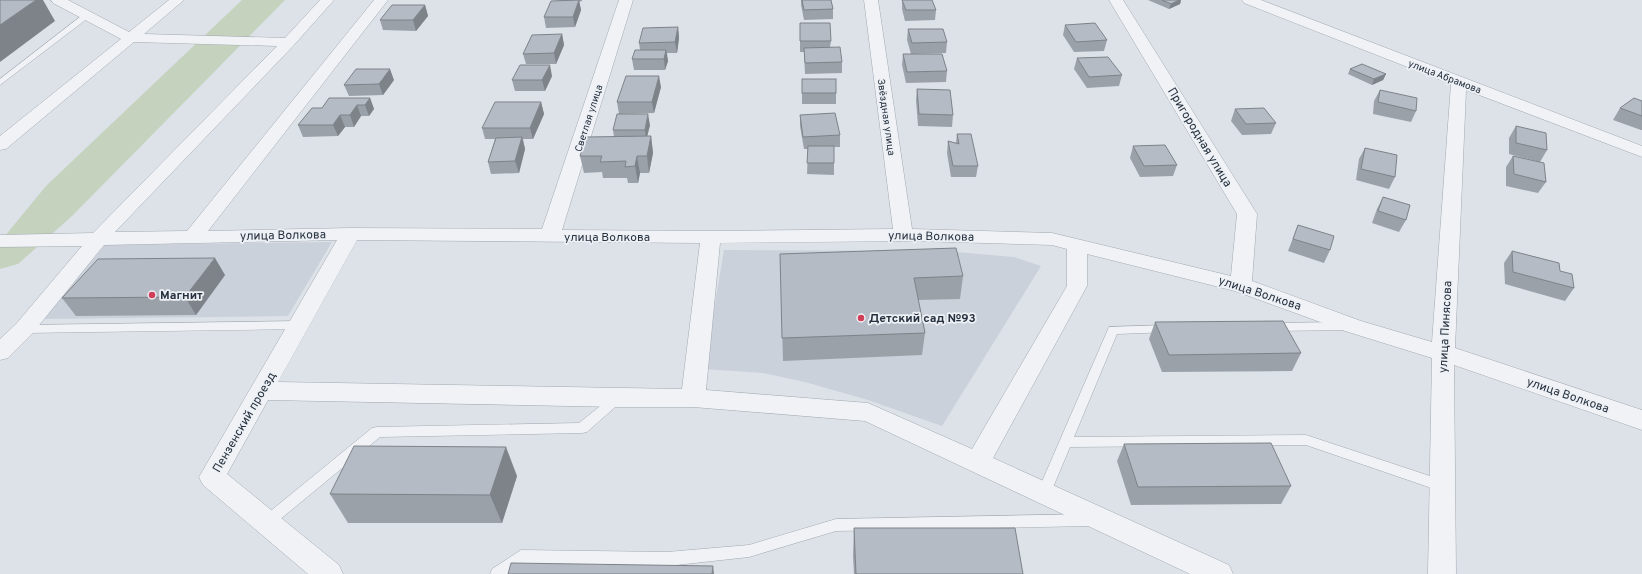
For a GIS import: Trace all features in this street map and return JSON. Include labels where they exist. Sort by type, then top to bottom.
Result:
[{"type":"street","points":[[58,0],[130,38],[289,42]]},
{"type":"street","points":[[0,145],[177,0]]},
{"type":"street","points":[[0,352],[24,329],[99,238],[289,42],[327,0]]},
{"type":"street","points":[[193,237],[381,0]]},
{"type":"street","name":"Светлая улица","points":[[550,236],[626,0]]},
{"type":"street","name":"Звёздная улица","points":[[871,0],[903,234]]},
{"type":"street","name":"Пригородная улица","points":[[1116,0],[1247,214],[1241,285]]},
{"type":"street","name":"улица Абрамова","points":[[1249,0],[1642,152]]},
{"type":"street","name":"улица Пинясова","points":[[1442,574],[1442,353],[1459,81]]},
{"type":"street","name":"улица Волкова","points":[[0,241],[350,234],[711,237],[903,234],[1052,239],[1241,285],[1353,326],[1442,353],[1642,420]]},
{"type":"street","name":"Пензенский проезд","points":[[329,574],[212,478],[300,325],[350,234]]},
{"type":"street","points":[[693,398],[711,237]]},
{"type":"street","points":[[977,463],[1077,286],[1077,245]]},
{"type":"street","points":[[262,391],[618,398],[693,398],[868,412],[1219,574]]},
{"type":"lane","points":[[0,83],[88,15]]},
{"type":"lane","points":[[24,329],[300,325]]},
{"type":"lane","points":[[1260,328],[1353,326]]},
{"type":"lane","points":[[1044,493],[1113,330],[1183,329]]},
{"type":"lane","points":[[267,522],[377,432],[582,428],[618,398]]},
{"type":"lane","points":[[1065,442],[1306,440],[1443,486]]},
{"type":"lane","points":[[496,574],[521,557],[667,558],[749,551],[836,524],[1104,520]]},
{"type":"shaded area","points":[[332,242],[288,316],[43,319],[105,245]]},
{"type":"shaded area","name":"Детский сад №93","points":[[724,250],[945,251],[1014,257],[1041,266],[942,426],[868,400],[805,382],[763,373],[704,369]]},
{"type":"green space","points":[[242,0],[285,0],[72,216],[18,264],[0,269],[0,242],[46,186]]},
{"type":"building","points":[[0,0],[36,0],[0,25]]},
{"type":"building","points":[[579,0],[573,17],[544,17],[551,1]]},
{"type":"building","points":[[802,0],[831,0],[833,9],[804,10]]},
{"type":"building","points":[[902,0],[932,0],[936,10],[906,10]]},
{"type":"building","points":[[1162,0],[1179,0],[1171,4]]},
{"type":"building","points":[[392,5],[425,5],[413,20],[380,20]]},
{"type":"building","points":[[800,23],[830,23],[831,41],[800,41]]},
{"type":"building","points":[[1095,23],[1107,40],[1076,42],[1065,25]]},
{"type":"building","points":[[678,27],[675,42],[639,43],[643,28]]},
{"type":"building","points":[[908,29],[943,29],[947,42],[912,43]]},
{"type":"building","points":[[562,34],[554,53],[523,54],[532,35]]},
{"type":"building","points":[[840,47],[842,62],[805,63],[804,48]]},
{"type":"building","points":[[635,50],[666,50],[664,59],[632,59]]},
{"type":"building","points":[[903,54],[942,54],[947,71],[907,72]]},
{"type":"building","points":[[1108,57],[1122,75],[1089,77],[1077,58]]},
{"type":"building","points":[[1362,64],[1386,74],[1374,79],[1350,69]]},
{"type":"building","points":[[520,65],[550,65],[542,80],[512,80]]},
{"type":"building","points":[[356,69],[390,69],[379,84],[344,85]]},
{"type":"building","points":[[626,76],[659,76],[652,102],[617,102]]},
{"type":"building","points":[[802,79],[836,79],[836,93],[802,93]]},
{"type":"building","points":[[917,89],[950,90],[953,115],[919,114]]},
{"type":"building","points":[[1380,90],[1417,98],[1416,111],[1378,102]]},
{"type":"building","points":[[329,98],[370,98],[365,105],[357,105],[350,115],[340,115],[333,125],[298,125],[312,108],[322,108]]},
{"type":"building","points":[[1634,98],[1642,101],[1642,116],[1620,108]]},
{"type":"building","points":[[495,102],[541,102],[530,128],[482,128]]},
{"type":"building","points":[[1264,108],[1276,123],[1246,124],[1235,109]]},
{"type":"building","points":[[835,113],[840,135],[803,137],[800,115]]},
{"type":"building","points":[[617,114],[648,114],[645,130],[613,130]]},
{"type":"building","points":[[1516,126],[1546,133],[1547,150],[1516,143]]},
{"type":"building","points":[[957,134],[971,134],[978,166],[953,166],[948,141],[959,144]]},
{"type":"building","points":[[651,136],[647,156],[637,156],[635,166],[625,167],[626,161],[600,162],[602,156],[580,156],[586,137]]},
{"type":"building","points":[[522,137],[515,161],[488,162],[496,138]]},
{"type":"building","points":[[1165,145],[1177,165],[1144,166],[1133,146]]},
{"type":"building","points":[[808,146],[834,146],[834,163],[807,163]]},
{"type":"building","points":[[1365,148],[1397,155],[1395,177],[1361,169]]},
{"type":"building","points":[[1513,156],[1544,163],[1546,182],[1514,174]]},
{"type":"building","points":[[1383,197],[1410,205],[1406,220],[1378,211]]},
{"type":"building","points":[[1298,225],[1334,236],[1330,250],[1293,239]]},
{"type":"building","points":[[956,248],[963,276],[914,278],[925,333],[782,338],[780,254]]},
{"type":"building","points":[[1512,251],[1559,263],[1560,271],[1572,274],[1574,288],[1513,272]]},
{"type":"building","points":[[215,258],[185,297],[62,298],[98,259]]},
{"type":"building","points":[[1283,321],[1301,353],[1169,355],[1155,322]]},
{"type":"building","points":[[1271,443],[1291,486],[1138,487],[1124,444]]},
{"type":"building","points":[[354,446],[506,447],[490,495],[330,494]]},
{"type":"building","points":[[854,528],[1015,528],[1023,574],[856,574]]},
{"type":"building","points":[[511,563],[713,566],[712,574],[508,574]]},
{"type":"place","name":"Магнит","points":[[152,295]]},
{"type":"place","name":"Детский сад №93","points":[[861,318]]}]
